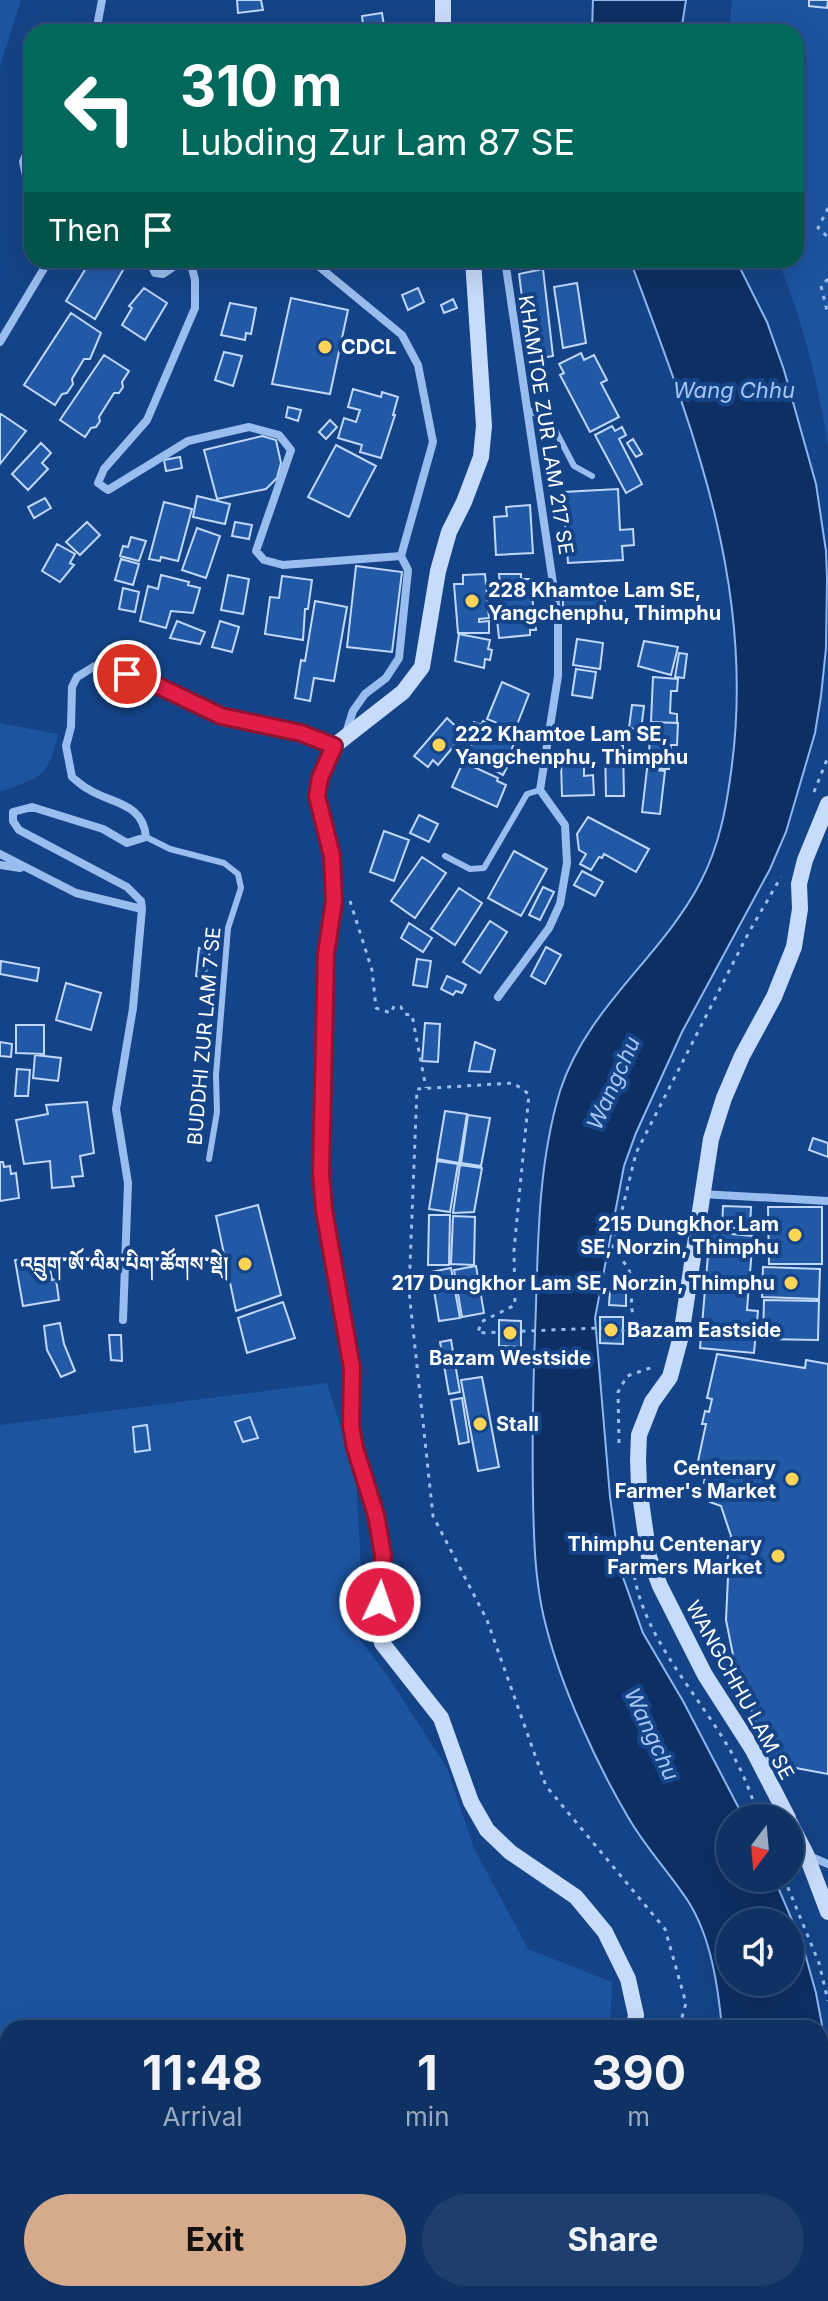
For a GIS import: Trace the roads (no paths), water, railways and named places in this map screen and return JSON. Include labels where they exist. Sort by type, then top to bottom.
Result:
[{"type":"main road","points":[[443,0],[443,24]]},
{"type":"main road","points":[[474,268],[484,426],[481,457],[449,532],[422,667],[403,692],[339,742],[320,778],[317,796],[332,856],[334,901],[326,954],[321,1173],[324,1210],[352,1368],[351,1426],[376,1515],[383,1555],[378,1621],[382,1643],[441,1718],[471,1802],[487,1830],[510,1852],[576,1897],[605,1932],[628,1979],[635,2020]]},
{"type":"main road","name":"WANGCHHU LAM SE","points":[[781,1804],[753,1750],[705,1675],[660,1586],[649,1557],[639,1487],[639,1435],[652,1402],[670,1377],[681,1336],[701,1194],[711,1139],[724,1098],[742,1056],[774,997],[794,947],[800,909],[799,884],[820,800]]},
{"type":"main road","name":"WANGCHHU LAM SE","points":[[804,1850],[828,1912]]},
{"type":"street","points":[[98,24],[102,0]]},
{"type":"street","points":[[0,342],[44,268]]},
{"type":"street","points":[[153,268],[155,273],[163,274],[172,268]]},
{"type":"street","points":[[192,268],[195,308],[147,420],[104,469],[98,483],[108,490],[188,441],[249,427],[279,435],[291,450],[256,551],[264,560],[283,565],[401,556]]},
{"type":"street","points":[[123,1320],[128,1183],[116,1091],[133,1008],[141,901],[127,887],[19,830],[13,821],[13,812],[32,807],[103,829],[127,843],[146,837],[145,826],[130,806],[89,790],[72,777],[66,746],[71,727],[72,687],[77,677],[95,666],[148,681],[221,716],[339,742],[353,711],[365,694],[386,678],[399,658],[408,570],[401,556],[433,442],[418,365],[402,335],[321,268]]},
{"type":"street","name":"KHAMTOE ZUR LAM 217 SE","points":[[506,268],[558,617],[558,676],[540,790]]},
{"type":"street","points":[[498,997],[549,928],[560,904],[567,863],[565,825],[540,790]]},
{"type":"street","points":[[0,854],[76,893],[142,909]]},
{"type":"street","points":[[0,865],[25,868]]},
{"type":"street","points":[[701,1194],[828,1201]]},
{"type":"street","points":[[806,1854],[828,1864]]},
{"type":"lane","points":[[529,410],[552,424],[574,466],[592,476]]},
{"type":"lane","points":[[445,856],[470,869],[484,868],[527,794],[540,790]]},
{"type":"lane","name":"BUDDHI ZUR LAM 7 SE","points":[[146,837],[170,849],[224,863],[238,874],[241,888],[228,928],[216,1075],[217,1112],[209,1159]]},
{"type":"water","points":[[593,0],[686,0],[682,24],[592,24]]},
{"type":"water","name":"Wang Chhu","points":[[633,268],[740,268],[767,322],[784,370],[816,484],[826,551],[826,648],[821,696],[815,733],[786,832],[770,869],[682,1032],[636,1133],[624,1166],[595,1318],[610,1497],[620,1569],[643,1633],[683,1701],[737,1804],[716,1804],[716,1892],[780,1892],[787,1908],[716,1908],[716,1979],[696,1915],[616,1796],[570,1699],[541,1603],[533,1505],[533,1391],[541,1198],[548,1144],[560,1091],[588,1033],[666,934],[701,881],[713,855],[727,800],[737,704],[735,639],[727,574],[714,511],[676,386]]},
{"type":"water","name":"Wang Chhu","points":[[804,1950],[821,2020],[721,2020],[718,1996],[804,1996]]},
{"type":"place","name":"CDCL","points":[[325,347]]},
{"type":"place","name":"228 Khamtoe Lam SE, Yangchenphu, Thimphu","points":[[472,601]]},
{"type":"place","name":"222 Khamtoe Lam SE, Yangchenphu, Thimphu","points":[[439,745]]},
{"type":"place","name":"215 Dungkhor Lam SE, Norzin, Thimphu","points":[[795,1235]]},
{"type":"place","name":"འབྲུག་ཨོ་ལིམ་པིག་ཚོགས་སྡེ།","points":[[245,1264]]},
{"type":"place","name":"217 Dungkhor Lam SE, Norzin, Thimphu","points":[[791,1283]]},
{"type":"place","name":"Bazam Eastside","points":[[611,1330]]},
{"type":"place","name":"Bazam Westside","points":[[510,1333]]},
{"type":"place","name":"Stall","points":[[480,1424]]},
{"type":"place","name":"Centenary Farmer's Market","points":[[792,1479]]},
{"type":"place","name":"Thimphu Centenary Farmers Market","points":[[778,1556]]},
{"type":"water label","name":"Wangchu","points":[[613,1083]]},
{"type":"water label","name":"Wangchu","points":[[652,1734]]}]
